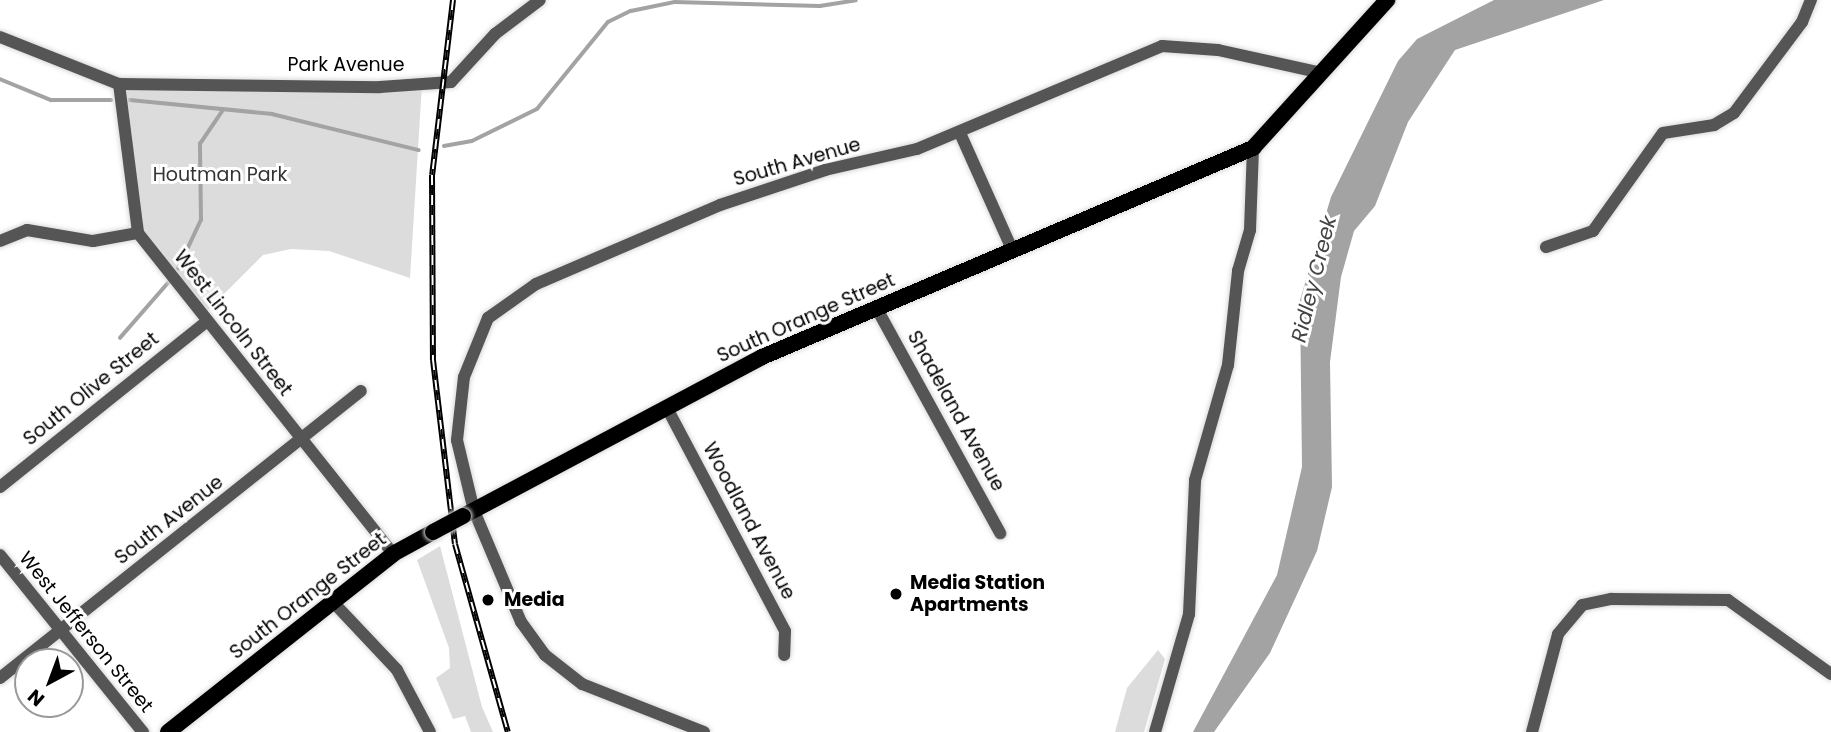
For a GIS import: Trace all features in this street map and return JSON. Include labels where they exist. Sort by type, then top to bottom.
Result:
[{"type":"main road","name":"South Orange Street","points":[[168,732],[393,554],[433,532],[762,356],[1253,148],[1387,0]]},
{"type":"street","name":"Park Avenue","points":[[119,84],[451,82],[495,34],[540,0]]},
{"type":"street","points":[[1546,247],[1592,231],[1663,133],[1714,125],[1734,113],[1802,22],[1811,0]]},
{"type":"street","points":[[0,37],[119,84],[138,233],[93,241],[27,230],[0,241]]},
{"type":"street","name":"South Avenue","points":[[704,732],[608,696],[545,655],[521,622],[469,514],[457,440],[464,377],[488,318],[510,298],[720,205],[960,133],[1162,46],[1219,50],[1322,73]]},
{"type":"street","points":[[960,133],[1012,248]]},
{"type":"street","points":[[1155,732],[1189,614],[1195,480],[1228,365],[1238,271],[1250,230],[1253,148]]},
{"type":"street","name":"West Lincoln Street","points":[[138,233],[393,554]]},
{"type":"street","name":"Shadeland Avenue","points":[[877,309],[1000,533]]},
{"type":"street","name":"South Olive Street","points":[[0,487],[206,321]]},
{"type":"street","name":"South Avenue","points":[[0,678],[361,391]]},
{"type":"street","name":"Woodland Avenue","points":[[667,408],[785,631],[784,656]]},
{"type":"street","name":"West Jefferson Street","points":[[0,555],[143,732]]},
{"type":"street","points":[[1532,732],[1558,634],[1581,605],[1611,599],[1728,600],[1752,612],[1793,651],[1831,674]]},
{"type":"street","points":[[333,602],[397,670],[430,732]]},
{"type":"green space","name":"Houtman Park","points":[[119,84],[422,84],[410,278],[329,251],[291,249],[263,255],[207,311],[138,233]]},
{"type":"green space","points":[[440,546],[482,707],[493,732],[471,732],[465,716],[453,719],[436,678],[450,668],[449,648],[417,560]]},
{"type":"green space","points":[[1158,650],[1165,659],[1144,732],[1115,732],[1127,688]]},
{"type":"water","name":"Ridley Creek","points":[[1494,0],[1604,0],[1455,50],[1408,122],[1375,206],[1354,231],[1341,277],[1330,362],[1332,487],[1317,551],[1270,653],[1214,732],[1193,732],[1277,575],[1302,467],[1300,300],[1331,197],[1398,61],[1417,39]]},
{"type":"waterway","points":[[444,146],[472,141],[537,109],[608,22],[631,11],[675,2],[820,6],[856,0]]},
{"type":"waterway","points":[[0,79],[51,100],[111,100]]},
{"type":"waterway","points":[[130,100],[272,114],[419,150]]},
{"type":"waterway","points":[[178,269],[201,220],[200,144],[222,111]]},
{"type":"waterway","points":[[120,338],[168,283]]},
{"type":"railway","points":[[453,0],[432,175],[433,360],[455,544],[508,732]]},
{"type":"place","name":"Media Station Apartments","points":[[896,594]]},
{"type":"place","name":"Media","points":[[488,600]]}]
